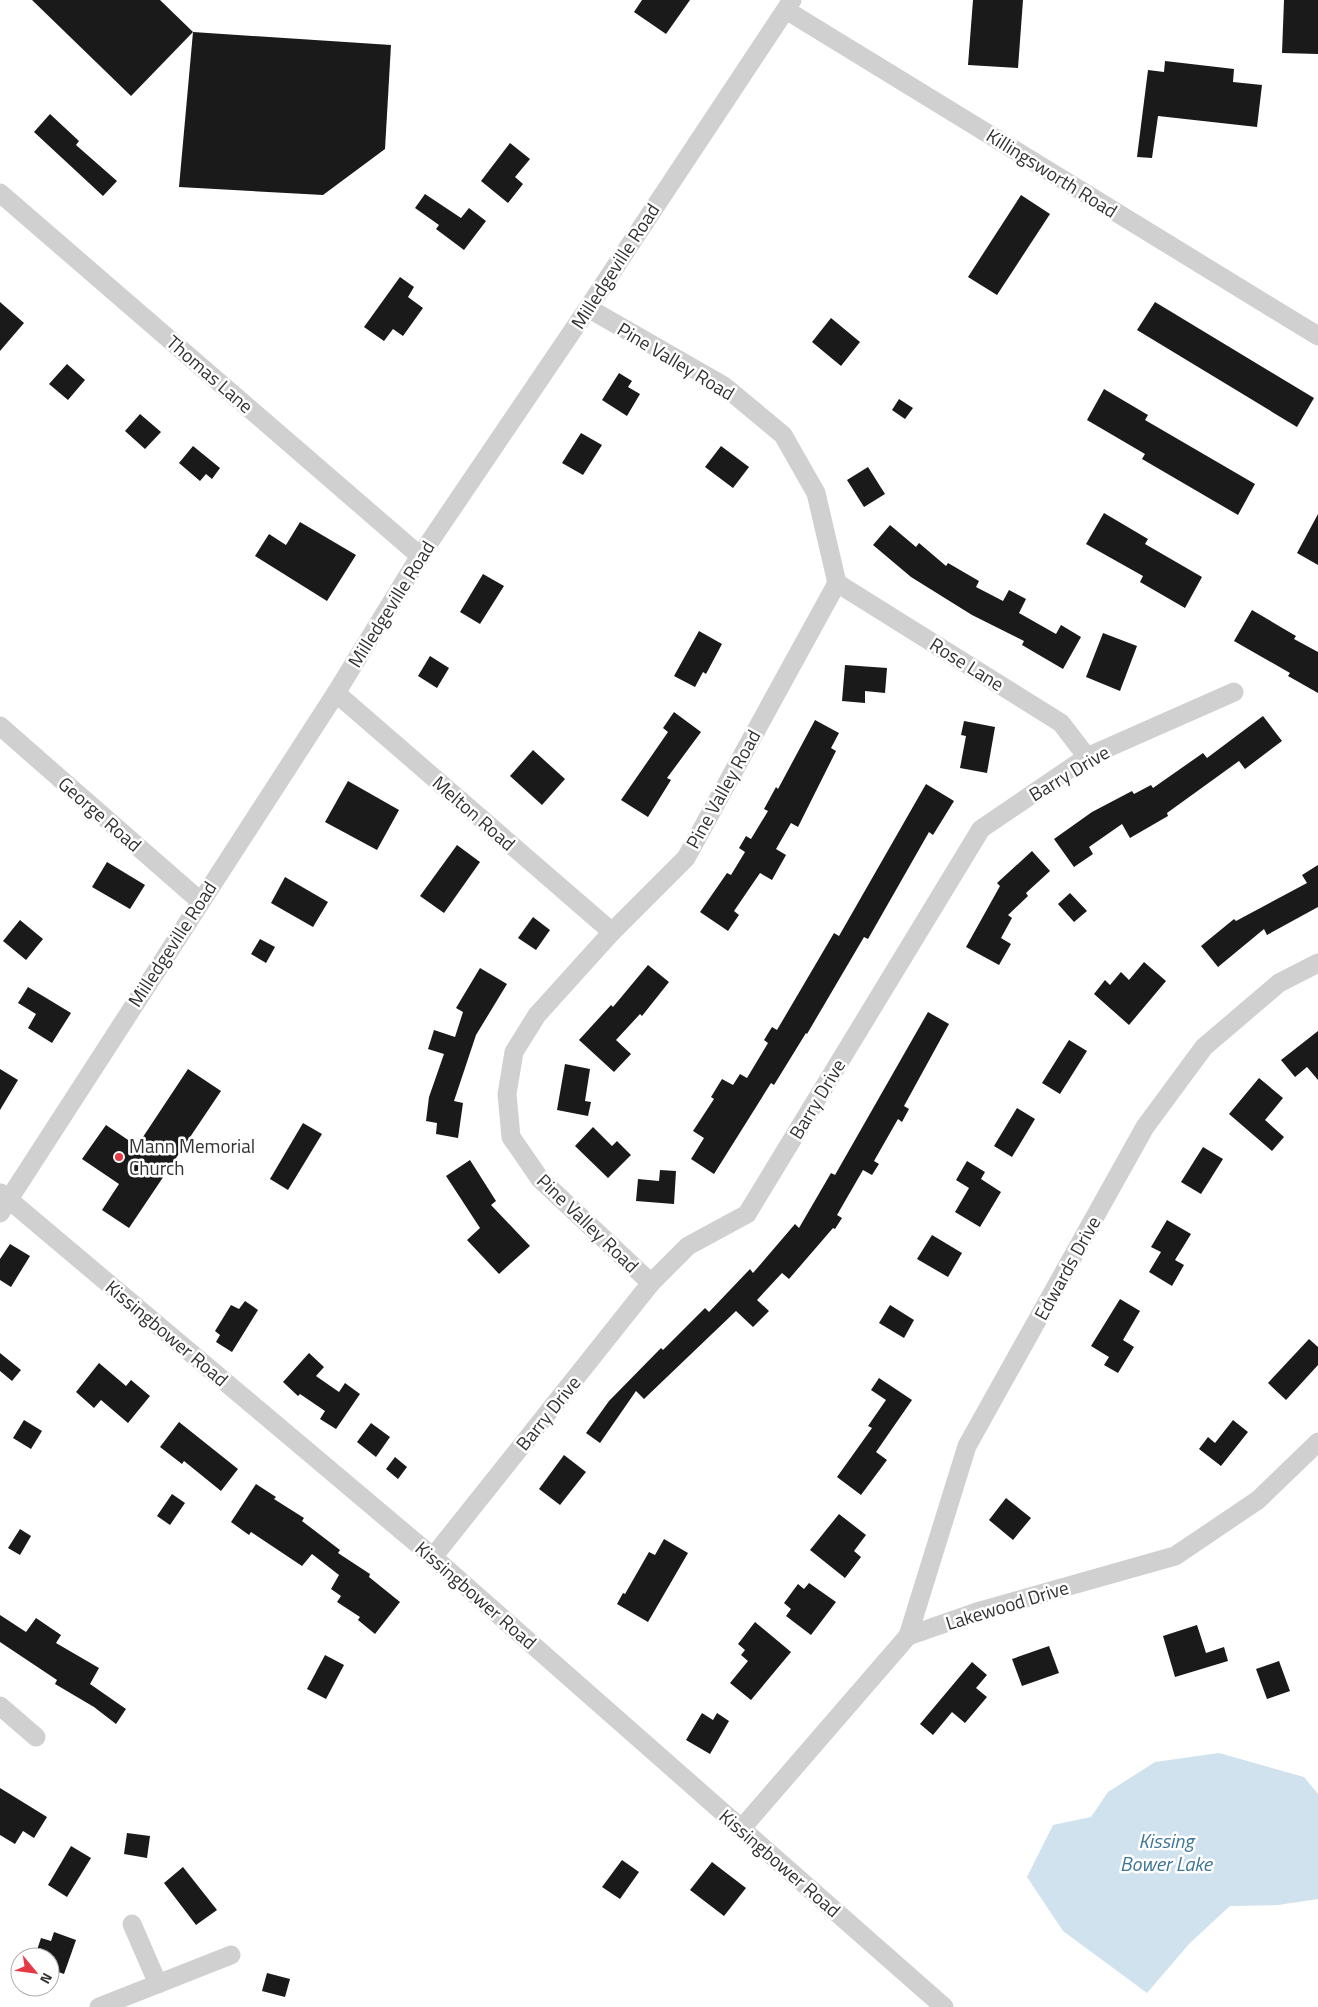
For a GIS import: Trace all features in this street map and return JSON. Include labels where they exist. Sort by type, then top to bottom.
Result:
[{"type":"street","name":"Milledgeville Road","points":[[3,1202],[336,693],[420,556],[588,308],[789,5]]},
{"type":"street","name":"Killingsworth Road","points":[[789,5],[1318,336]]},
{"type":"street","name":"Thomas Lane","points":[[0,193],[420,556]]},
{"type":"street","name":"Pine Valley Road","points":[[588,308],[724,386],[783,435],[816,494],[837,583],[686,858],[612,932],[537,1015],[514,1052],[507,1094],[511,1137],[540,1179],[651,1283]]},
{"type":"street","name":"Rose Lane","points":[[837,583],[1061,723],[1086,757]]},
{"type":"street","name":"Barry Drive","points":[[433,1556],[651,1283],[688,1246],[748,1214],[981,829],[1086,757],[1234,692]]},
{"type":"street","name":"Melton Road","points":[[336,693],[612,932]]},
{"type":"street","name":"George Road","points":[[0,726],[200,901]]},
{"type":"street","name":"Edwards Drive","points":[[908,1636],[967,1446],[1145,1127],[1204,1046],[1279,983],[1318,964]]},
{"type":"street","name":"Kissingbower Road","points":[[3,1202],[433,1556],[944,2007]]},
{"type":"street","name":"Lakewood Drive","points":[[741,1829],[908,1636],[976,1612],[1175,1556],[1258,1500],[1318,1442]]},
{"type":"street","points":[[0,1706],[36,1737]]},
{"type":"street","points":[[132,1924],[158,1984]]},
{"type":"street","points":[[99,2007],[231,1955]]},
{"type":"water","name":"Kissing Bower Lake","points":[[1219,1753],[1304,1777],[1318,1794],[1318,1899],[1278,1905],[1230,1906],[1189,1944],[1147,1993],[1063,1931],[1027,1877],[1053,1825],[1091,1817],[1108,1792],[1155,1762]]},
{"type":"building","points":[[32,0],[160,0],[193,32],[131,96]]},
{"type":"building","points":[[642,0],[690,0],[666,34],[634,12]]},
{"type":"building","points":[[973,0],[1023,0],[1018,68],[968,65]]},
{"type":"building","points":[[1284,0],[1318,0],[1318,54],[1282,53]]},
{"type":"building","points":[[193,32],[391,45],[385,149],[323,195],[179,187]]},
{"type":"building","points":[[1165,61],[1234,69],[1233,82],[1262,85],[1257,127],[1158,116],[1152,158],[1137,157],[1148,70],[1164,72]]},
{"type":"building","points":[[50,114],[79,141],[76,145],[117,181],[103,196],[34,132]]},
{"type":"building","points":[[510,143],[530,159],[515,177],[523,184],[508,203],[481,181]]},
{"type":"building","points":[[425,194],[461,218],[469,208],[486,221],[464,250],[436,229],[439,225],[415,208]]},
{"type":"building","points":[[1021,195],[1050,214],[997,295],[968,277]]},
{"type":"building","points":[[400,277],[414,287],[408,297],[423,308],[403,336],[393,329],[384,341],[364,327]]},
{"type":"building","points":[[0,302],[24,323],[0,351]]},
{"type":"building","points":[[1155,302],[1314,398],[1297,427],[1137,330]]},
{"type":"building","points":[[831,318],[860,342],[841,366],[812,342]]},
{"type":"building","points":[[67,364],[85,380],[68,400],[49,384]]},
{"type":"building","points":[[619,373],[632,381],[628,387],[640,394],[627,416],[602,400]]},
{"type":"building","points":[[1104,389],[1148,415],[1145,420],[1255,484],[1238,515],[1142,459],[1145,454],[1087,420]]},
{"type":"building","points":[[899,399],[913,408],[905,419],[892,410]]},
{"type":"building","points":[[140,414],[161,432],[145,449],[125,431]]},
{"type":"building","points":[[581,433],[602,445],[583,475],[562,463]]},
{"type":"building","points":[[193,446],[220,468],[212,479],[206,474],[200,481],[179,463]]},
{"type":"building","points":[[721,446],[749,467],[733,488],[705,467]]},
{"type":"building","points":[[868,467],[885,494],[864,507],[847,480]]},
{"type":"building","points":[[1104,513],[1148,539],[1145,544],[1202,577],[1185,608],[1140,582],[1143,576],[1086,544]]},
{"type":"building","points":[[1318,514],[1318,565],[1297,553]]},
{"type":"building","points":[[300,522],[356,555],[327,601],[255,556],[269,534],[286,545]]},
{"type":"building","points":[[890,525],[916,547],[919,543],[946,566],[948,563],[979,581],[976,587],[1003,601],[1009,590],[1026,599],[1019,613],[1056,634],[1061,625],[1081,637],[1063,669],[1022,645],[1024,641],[972,615],[911,577],[873,545]]},
{"type":"building","points":[[483,574],[504,586],[480,624],[460,612]]},
{"type":"building","points":[[1252,610],[1296,636],[1294,639],[1318,652],[1318,693],[1288,676],[1290,673],[1234,641]]},
{"type":"building","points":[[699,631],[722,644],[706,674],[703,672],[695,687],[674,676]]},
{"type":"building","points":[[1103,633],[1137,646],[1120,691],[1086,677]]},
{"type":"building","points":[[430,656],[449,668],[437,688],[418,676]]},
{"type":"building","points":[[845,665],[887,668],[885,693],[865,691],[865,703],[842,701]]},
{"type":"building","points":[[674,712],[701,732],[667,778],[671,780],[648,817],[621,800],[668,732],[663,728]]},
{"type":"building","points":[[1263,716],[1282,741],[1245,769],[1239,761],[1167,813],[1168,816],[1130,838],[1122,824],[1089,847],[1093,854],[1074,867],[1054,839],[1092,812],[1132,791],[1134,794],[1151,785],[1153,788],[1203,753],[1207,758]]},
{"type":"building","points":[[815,720],[839,733],[831,748],[836,751],[798,827],[791,823],[776,849],[786,855],[772,880],[760,873],[734,911],[739,915],[728,931],[700,912],[727,873],[731,875],[745,852],[739,848],[746,836],[751,839],[768,811],[764,809],[776,787],[778,789]]},
{"type":"building","points":[[964,721],[995,727],[987,773],[960,768],[966,736],[961,735]]},
{"type":"building","points":[[533,750],[565,779],[542,805],[510,776]]},
{"type":"building","points":[[348,781],[399,810],[377,850],[325,822]]},
{"type":"building","points":[[926,784],[954,801],[933,835],[929,832],[868,939],[864,937],[807,1034],[774,1085],[771,1083],[714,1174],[691,1159],[704,1138],[693,1131],[714,1099],[711,1097],[722,1079],[733,1085],[740,1074],[747,1078],[768,1043],[764,1040],[772,1027],[777,1030],[834,933],[839,936]]},
{"type":"building","points":[[457,845],[480,862],[444,913],[420,896]]},
{"type":"building","points":[[1032,851],[1050,871],[1026,893],[1028,896],[1008,915],[1012,918],[1001,938],[1011,944],[999,965],[966,947],[1000,886],[997,883]]},
{"type":"building","points":[[107,862],[145,885],[130,909],[92,887]]},
{"type":"building","points":[[1318,865],[1318,907],[1267,935],[1264,929],[1218,967],[1201,946],[1234,919],[1236,921],[1307,883],[1302,875]]},
{"type":"building","points":[[285,877],[328,902],[313,927],[271,903]]},
{"type":"building","points":[[1070,893],[1087,911],[1074,922],[1058,904]]},
{"type":"building","points":[[533,917],[550,930],[536,950],[518,938]]},
{"type":"building","points":[[20,920],[43,939],[26,960],[3,941]]},
{"type":"building","points":[[260,939],[275,947],[266,963],[251,954]]},
{"type":"building","points":[[1144,962],[1166,981],[1129,1025],[1094,994],[1105,980],[1110,985],[1121,972],[1129,980]]},
{"type":"building","points":[[648,965],[669,982],[642,1016],[640,1014],[616,1040],[631,1054],[614,1072],[579,1040],[611,1005],[613,1007]]},
{"type":"building","points":[[480,968],[507,984],[476,1035],[454,1101],[463,1103],[458,1138],[436,1134],[437,1123],[426,1121],[429,1097],[444,1054],[428,1049],[434,1030],[455,1037],[463,1012],[456,1008]]},
{"type":"building","points":[[28,987],[71,1013],[52,1043],[28,1028],[36,1014],[18,1003]]},
{"type":"building","points":[[928,1012],[949,1024],[904,1106],[909,1109],[902,1122],[898,1119],[874,1161],[879,1164],[872,1175],[863,1170],[837,1215],[842,1218],[835,1229],[833,1228],[789,1279],[782,1273],[757,1300],[769,1311],[753,1327],[736,1311],[644,1399],[636,1391],[600,1443],[586,1433],[609,1401],[661,1348],[663,1350],[705,1308],[709,1312],[750,1269],[753,1273],[795,1224],[799,1228],[831,1173],[835,1175]]},
{"type":"building","points":[[1318,1031],[1318,1080],[1307,1067],[1295,1077],[1281,1060]]},
{"type":"building","points":[[1069,1040],[1087,1051],[1060,1094],[1042,1083]]},
{"type":"building","points":[[565,1064],[590,1069],[585,1101],[591,1102],[588,1116],[557,1110]]},
{"type":"building","points":[[0,1069],[18,1080],[0,1110]]},
{"type":"building","points":[[188,1069],[221,1091],[129,1228],[102,1210],[119,1184],[82,1159],[106,1125],[137,1146]]},
{"type":"building","points":[[1259,1078],[1283,1098],[1265,1120],[1284,1137],[1272,1151],[1229,1114]]},
{"type":"building","points":[[1017,1108],[1035,1119],[1012,1157],[994,1146]]},
{"type":"building","points":[[303,1123],[322,1134],[288,1190],[270,1179]]},
{"type":"building","points":[[593,1127],[612,1146],[617,1141],[631,1155],[608,1178],[575,1146]]},
{"type":"building","points":[[1203,1147],[1223,1159],[1201,1194],[1181,1182]]},
{"type":"building","points":[[470,1160],[496,1201],[491,1205],[530,1246],[499,1274],[467,1240],[480,1228],[446,1176]]},
{"type":"building","points":[[967,1161],[985,1172],[981,1179],[1001,1192],[980,1227],[955,1212],[969,1188],[956,1180]]},
{"type":"building","points":[[660,1170],[676,1171],[674,1204],[636,1201],[638,1179],[659,1181]]},
{"type":"building","points":[[1167,1220],[1191,1234],[1175,1260],[1184,1265],[1172,1286],[1149,1272],[1161,1252],[1151,1247]]},
{"type":"building","points":[[932,1235],[962,1253],[948,1277],[917,1259]]},
{"type":"building","points":[[10,1244],[30,1256],[11,1287],[0,1280],[0,1259]]},
{"type":"building","points":[[1120,1299],[1140,1311],[1123,1340],[1134,1347],[1118,1373],[1104,1365],[1109,1357],[1091,1346]]},
{"type":"building","points":[[245,1301],[258,1310],[232,1352],[216,1342],[220,1335],[215,1331],[231,1305],[239,1309]]},
{"type":"building","points":[[890,1305],[914,1320],[904,1338],[879,1323]]},
{"type":"building","points":[[1309,1339],[1318,1347],[1318,1365],[1286,1400],[1268,1383]]},
{"type":"building","points":[[0,1353],[21,1370],[12,1381],[0,1371]]},
{"type":"building","points":[[309,1353],[324,1367],[316,1376],[339,1392],[345,1383],[360,1394],[336,1429],[320,1419],[325,1411],[300,1394],[298,1396],[283,1382]]},
{"type":"building","points":[[99,1363],[126,1386],[131,1380],[150,1396],[128,1423],[101,1400],[94,1408],[76,1392]]},
{"type":"building","points":[[879,1378],[912,1400],[876,1452],[887,1460],[861,1495],[837,1477],[872,1428],[868,1426],[886,1400],[871,1390]]},
{"type":"building","points":[[24,1420],[42,1431],[31,1449],[13,1438]]},
{"type":"building","points":[[1233,1420],[1248,1432],[1221,1466],[1199,1449],[1208,1437],[1215,1443]]},
{"type":"building","points":[[179,1422],[238,1469],[221,1491],[184,1461],[182,1464],[160,1447]]},
{"type":"building","points":[[371,1423],[390,1437],[376,1457],[357,1442]]},
{"type":"building","points":[[564,1455],[586,1472],[560,1505],[539,1489]]},
{"type":"building","points":[[395,1457],[407,1467],[398,1479],[386,1469]]},
{"type":"building","points":[[256,1484],[276,1497],[274,1499],[304,1518],[302,1521],[340,1550],[338,1553],[370,1574],[369,1577],[400,1602],[375,1634],[358,1620],[360,1617],[337,1602],[341,1596],[331,1589],[339,1575],[312,1554],[302,1566],[251,1532],[249,1535],[231,1522]]},
{"type":"building","points":[[172,1494],[185,1503],[170,1525],[157,1516]]},
{"type":"building","points":[[1006,1498],[1031,1518],[1013,1540],[989,1520]]},
{"type":"building","points":[[839,1514],[866,1535],[854,1551],[861,1557],[845,1578],[810,1550]]},
{"type":"building","points":[[20,1529],[31,1536],[20,1555],[8,1548]]},
{"type":"building","points":[[664,1539],[688,1553],[648,1622],[617,1604],[623,1593],[625,1594],[649,1552],[655,1555]]},
{"type":"building","points":[[809,1583],[836,1602],[811,1635],[786,1616],[791,1609],[784,1603],[798,1584],[804,1589]]},
{"type":"building","points":[[0,1615],[26,1632],[36,1618],[61,1635],[56,1643],[99,1668],[90,1684],[126,1709],[116,1724],[94,1707],[55,1684],[57,1680],[0,1642]]},
{"type":"building","points":[[755,1622],[791,1652],[751,1700],[730,1683],[748,1661],[741,1655],[745,1650],[738,1644]]},
{"type":"building","points":[[1197,1625],[1206,1653],[1224,1647],[1228,1661],[1175,1677],[1163,1636]]},
{"type":"building","points":[[1049,1646],[1059,1673],[1022,1686],[1012,1659]]},
{"type":"building","points":[[325,1655],[344,1665],[326,1699],[307,1689]]},
{"type":"building","points":[[1279,1661],[1290,1691],[1267,1699],[1256,1669]]},
{"type":"building","points":[[972,1662],[987,1675],[976,1688],[987,1697],[965,1723],[952,1712],[933,1735],[920,1724]]},
{"type":"building","points":[[702,1713],[713,1720],[717,1713],[729,1721],[710,1754],[686,1740]]},
{"type":"building","points":[[0,1788],[47,1817],[34,1838],[23,1831],[15,1844],[0,1835]]},
{"type":"building","points":[[127,1833],[150,1836],[147,1858],[124,1854]]},
{"type":"building","points":[[71,1846],[91,1858],[67,1897],[48,1885]]},
{"type":"building","points":[[622,1860],[639,1872],[620,1899],[602,1887]]},
{"type":"building","points":[[712,1862],[746,1888],[724,1916],[690,1890]]},
{"type":"building","points":[[183,1867],[217,1910],[196,1925],[164,1883]]},
{"type":"building","points":[[54,1932],[76,1940],[64,1974],[60,1973],[60,1947],[38,1947],[41,1938],[51,1941]]},
{"type":"building","points":[[267,1973],[290,1979],[285,1997],[262,1991]]},
{"type":"place","name":"Mann Memorial Church","points":[[119,1157]]}]
